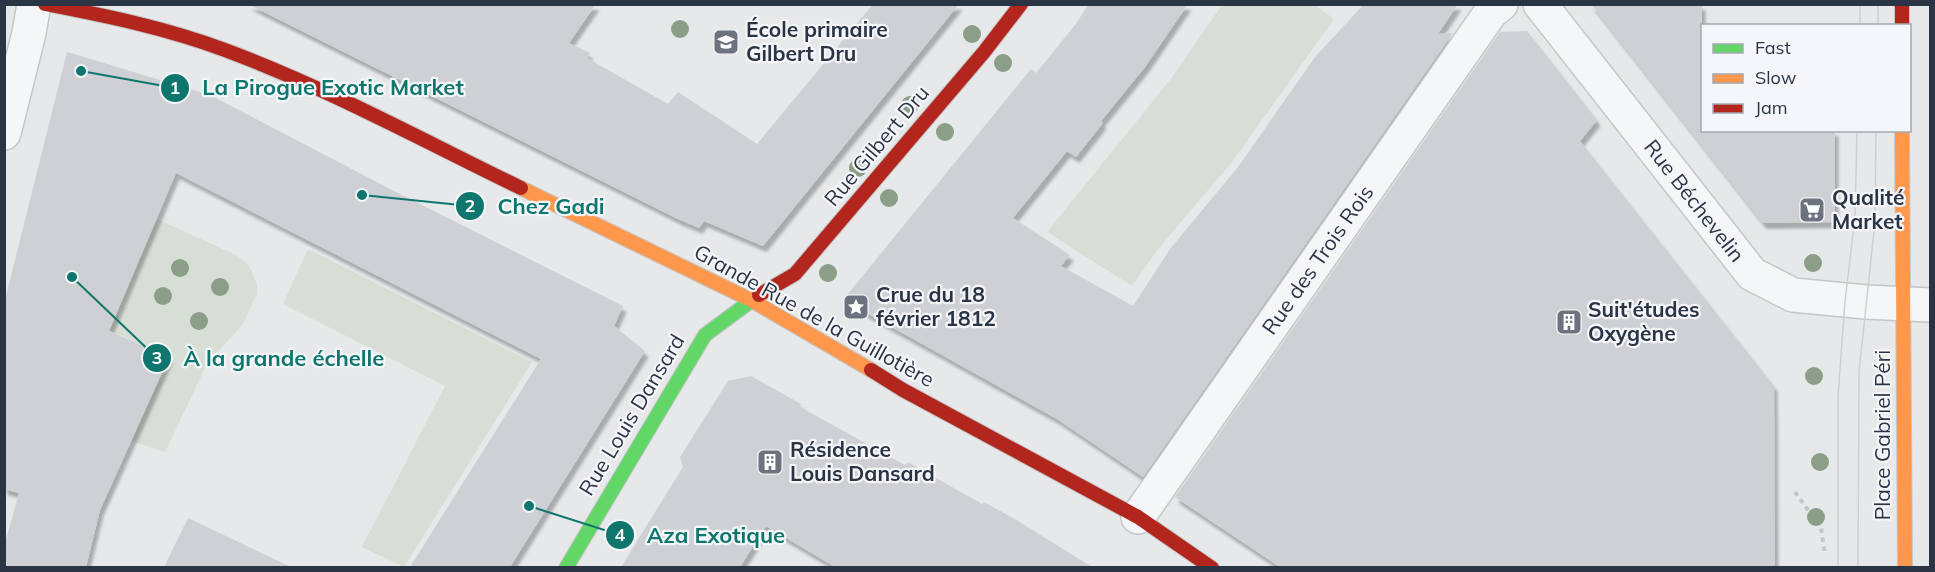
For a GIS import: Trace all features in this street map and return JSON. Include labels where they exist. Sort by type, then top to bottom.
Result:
[{"type":"main road","name":"Grande Rue de la Guillotière","points":[[45,4],[138,22],[225,50],[327,94],[751,300],[903,390],[1138,517],[1212,567]]},
{"type":"main road","name":"Rue Gilbert Dru","points":[[751,300],[795,274],[984,52],[1021,4]]},
{"type":"main road","points":[[1902,4],[1902,24]]},
{"type":"main road","name":"Place Gabriel Péri","points":[[1902,132],[1917,304],[1905,567]]},
{"type":"main road","name":"Rue Louis Dansard","points":[[566,567],[705,335],[751,300]]},
{"type":"street","points":[[4,133],[29,33],[33,4]]},
{"type":"street","name":"Rue des Trois Rois","points":[[1138,517],[1491,12],[1501,4]]},
{"type":"street","name":"Rue Béchevelin","points":[[1540,4],[1752,274],[1793,295],[1845,301],[1917,304]]},
{"type":"path","points":[[1795,492],[1821,528],[1825,553]]},
{"type":"shaded area","points":[[1222,5],[1315,5],[1334,19],[1232,162],[1158,249],[1132,286],[1047,232],[1170,80]]},
{"type":"shaded area","points":[[157,219],[236,255],[247,263],[257,285],[257,294],[242,325],[207,364],[165,452],[131,441],[169,357],[108,330]]},
{"type":"shaded area","points":[[308,249],[532,362],[404,567],[362,547],[445,386],[283,304]]},
{"type":"building","points":[[248,4],[596,4],[569,43],[590,53],[587,58],[668,104],[678,92],[757,144],[873,4],[959,4],[763,246],[704,221],[699,228],[678,219]]},
{"type":"building","points":[[1089,4],[1188,4],[1145,67],[1101,121],[1103,123],[1076,157],[1067,151],[1013,218],[1070,255],[1061,266],[1133,306],[1170,249],[1238,167],[1315,57],[1364,4],[1458,4],[1438,34],[1453,33],[1143,477],[1057,419],[843,300],[1031,69],[1036,73]]},
{"type":"building","points":[[1591,4],[1702,4],[1701,132],[1835,132],[1835,222],[1763,223]]},
{"type":"building","points":[[1527,31],[1597,120],[1580,141],[1774,386],[1775,567],[1280,567],[1175,497],[1500,32]]},
{"type":"building","points":[[67,52],[210,95],[623,306],[614,326],[645,351],[510,567],[410,567],[541,359],[176,173],[109,331],[169,357],[100,510],[86,567],[4,567],[4,547],[19,493],[4,489],[4,304]]},
{"type":"building","points":[[751,376],[801,404],[800,407],[905,465],[908,462],[982,504],[984,502],[1013,518],[1092,567],[835,567],[766,526],[740,567],[621,567],[683,467],[680,457],[728,381]]},
{"type":"building","points":[[188,518],[291,567],[164,567]]},
{"type":"tram line","points":[[1860,4],[1860,24]]},
{"type":"tram line","points":[[1878,4],[1878,24]]},
{"type":"tram line","points":[[1838,568],[1838,397],[1845,301],[1855,218],[1857,132]]},
{"type":"tram line","points":[[1858,568],[1859,372],[1875,222],[1876,132]]},
{"type":"traffic: fast","points":[[566,568],[705,335],[759,295]]},
{"type":"traffic: slow","points":[[1902,132],[1905,568]]},
{"type":"traffic: slow","points":[[521,188],[751,300],[871,370]]},
{"type":"traffic: jam","points":[[45,4],[158,29],[225,50],[338,98],[521,188]]},
{"type":"traffic: jam","points":[[759,295],[795,274],[984,52],[1021,4]]},
{"type":"traffic: jam","points":[[1902,4],[1902,24]]},
{"type":"traffic: jam","points":[[871,370],[903,390],[1138,517],[1212,568]]},
{"type":"place","name":"École primaire Gilbert Dru","points":[[726,42]]},
{"type":"place","name":"La Pirogue Exotic Market","points":[[81,71]]},
{"type":"place","name":"Chez Gadi","points":[[362,195]]},
{"type":"place","name":"Qualité Market","points":[[1812,210]]},
{"type":"place","name":"À la grande échelle","points":[[72,277]]},
{"type":"place","name":"Crue du 18 février 1812","points":[[856,307]]},
{"type":"place","name":"Suit'études Oxygène","points":[[1569,322]]},
{"type":"place","name":"Résidence Louis Dansard","points":[[770,462]]},
{"type":"place","name":"Aza Exotique","points":[[529,506]]}]
